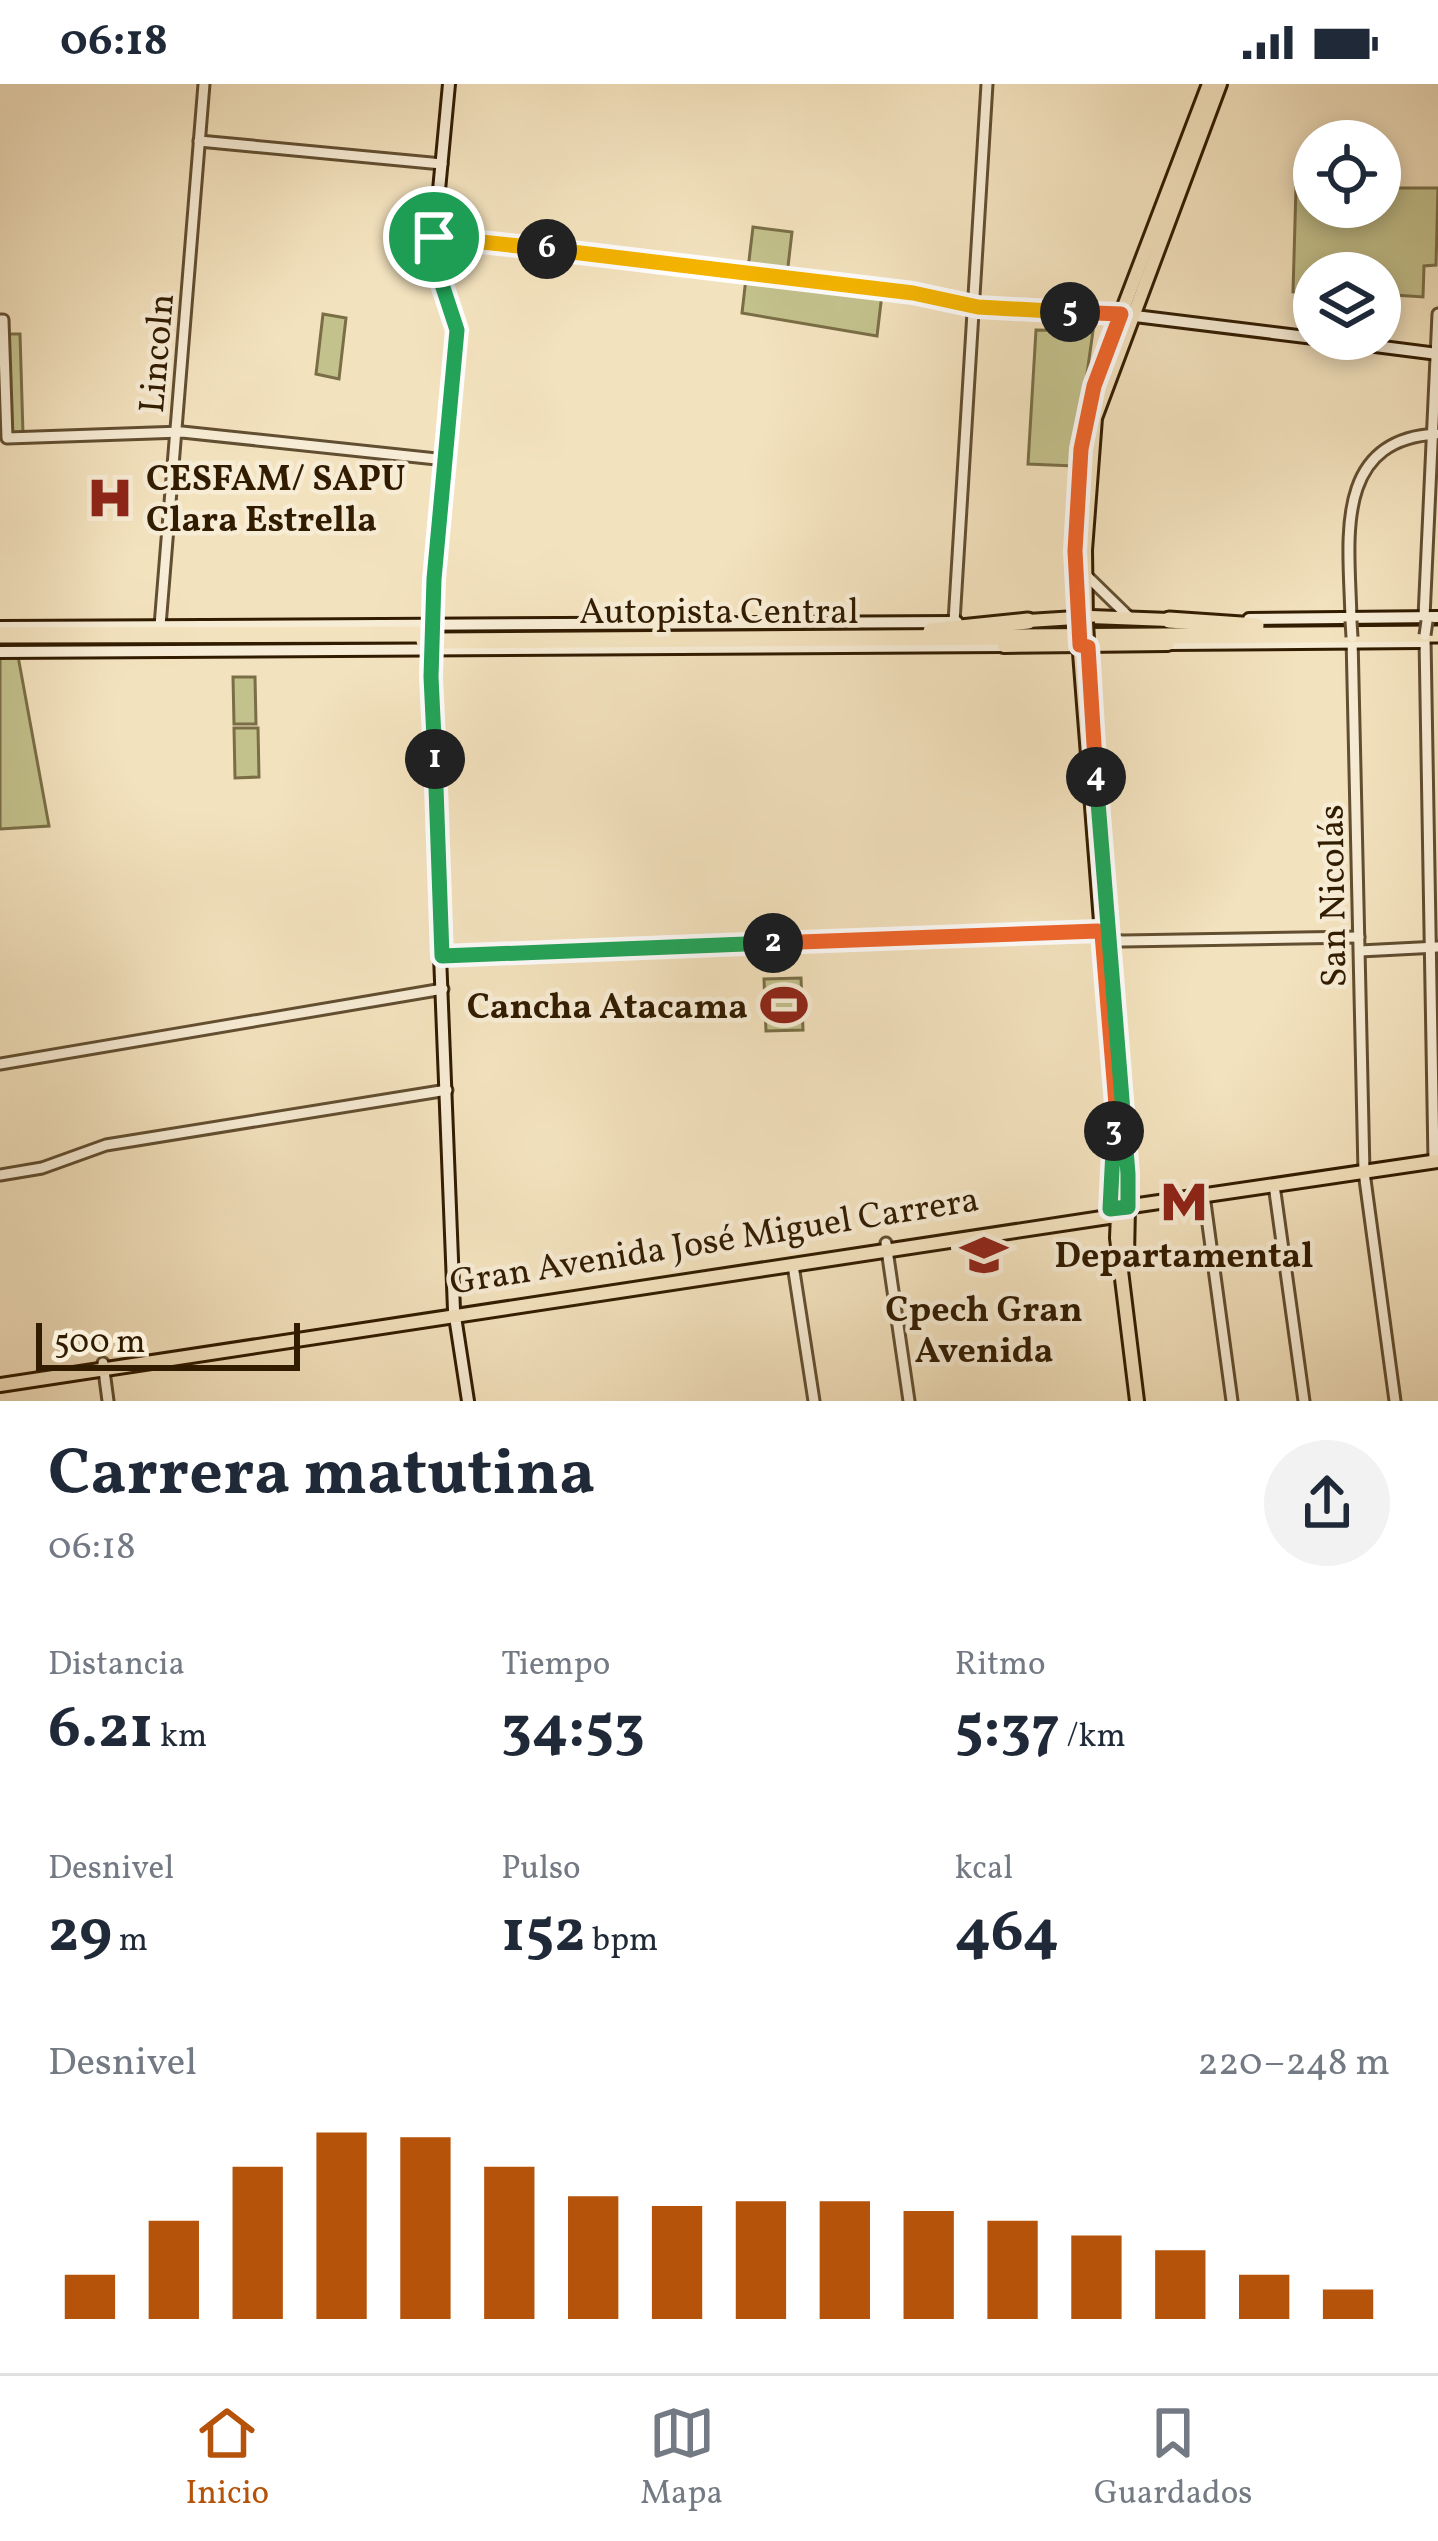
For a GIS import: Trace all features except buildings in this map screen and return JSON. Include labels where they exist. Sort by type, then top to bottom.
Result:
[{"type":"highway","points":[[1169,620],[1265,631]]},
{"type":"highway","points":[[926,634],[1028,621]]},
{"type":"highway","name":"Autopista Central","points":[[0,639],[1431,628]]},
{"type":"highway","points":[[1168,644],[1265,631]]},
{"type":"highway","points":[[926,634],[1004,646]]},
{"type":"main road","points":[[449,84],[434,260],[457,330],[434,579],[431,677],[455,1313],[468,1401]]},
{"type":"main road","points":[[1082,620],[1093,430],[1127,315],[1209,84]]},
{"type":"main road","points":[[1130,1315],[1118,1238],[1120,1117],[1087,645],[1075,551],[1081,449],[1094,386],[1220,84]]},
{"type":"main road","points":[[1127,315],[1293,336]]},
{"type":"main road","points":[[1401,350],[1437,354]]},
{"type":"main road","points":[[431,638],[1130,618],[1351,620],[1431,628]]},
{"type":"main road","points":[[0,639],[160,626],[431,638],[1004,646],[1352,639],[1431,628]]},
{"type":"main road","points":[[1105,936],[1119,1094],[1119,1211],[1130,1315]]},
{"type":"main road","points":[[1119,1094],[1121,1236],[1140,1401]]},
{"type":"main road","name":"Gran Avenida José Miguel Carrera","points":[[0,1382],[1437,1163]]},
{"type":"street","name":"Lincoln","points":[[160,626],[204,84]]},
{"type":"street","points":[[954,622],[987,84]]},
{"type":"street","points":[[200,141],[442,164]]},
{"type":"street","points":[[434,237],[890,290],[974,306],[1127,315]]},
{"type":"street","points":[[1437,1163],[1428,564],[1438,319]]},
{"type":"street","points":[[2,320],[7,437],[176,432],[446,460]]},
{"type":"street","points":[[1434,434],[1438,389]]},
{"type":"street","name":"San Nicolás","points":[[1394,1401],[1364,1175],[1351,520],[1357,484],[1367,466],[1388,447],[1434,434]]},
{"type":"street","points":[[1084,571],[1130,618]]},
{"type":"street","points":[[442,956],[1096,931],[1124,941],[1359,937]]},
{"type":"street","points":[[1360,951],[1434,948]]},
{"type":"street","points":[[0,1064],[443,989]]},
{"type":"street","points":[[0,1175],[42,1168],[106,1144],[447,1090]]},
{"type":"street","points":[[1273,1189],[1304,1401]]},
{"type":"street","points":[[1205,1199],[1232,1401]]},
{"type":"street","points":[[886,1247],[909,1401]]},
{"type":"street","points":[[796,1261],[814,1401]]},
{"type":"street","points":[[103,1366],[108,1401]]},
{"type":"shaded area","points":[[1401,188],[1438,188],[1436,265],[1424,266],[1423,297],[1401,295],[1401,252],[1294,252],[1295,228],[1401,228]]},
{"type":"shaded area","points":[[753,227],[792,232],[787,275],[748,269]]},
{"type":"shaded area","points":[[746,278],[882,294],[877,336],[742,313]]},
{"type":"shaded area","points":[[323,314],[346,318],[339,379],[316,374]]},
{"type":"shaded area","points":[[1036,330],[1093,331],[1074,466],[1028,464]]},
{"type":"shaded area","points":[[6,334],[20,334],[23,434],[9,435]]},
{"type":"shaded area","points":[[0,654],[18,656],[49,826],[0,829]]},
{"type":"shaded area","points":[[233,677],[255,677],[256,724],[234,724]]},
{"type":"shaded area","points":[[234,728],[258,728],[259,777],[235,778]]},
{"type":"shaded area","name":"Cancha Atacama","points":[[801,978],[803,1030],[766,1031],[764,979]]},
{"type":"place","name":"CESFAM/ SAPU Clara Estrella","points":[[110,498]]},
{"type":"place","name":"Cancha Atacama","points":[[784,1005]]},
{"type":"place","name":"Departamental","points":[[1184,1202]]},
{"type":"place","name":"Cpech Gran Avenida","points":[[984,1255]]},
{"type":"route","points":[[434,237],[890,290],[978,307],[1121,314],[1087,415],[1075,551],[1080,645],[1088,645],[1128,1207],[1110,1209],[1109,1205],[1117,1117],[1103,943],[1098,931],[442,956],[431,677],[434,579],[457,330],[434,260],[434,237]]}]
